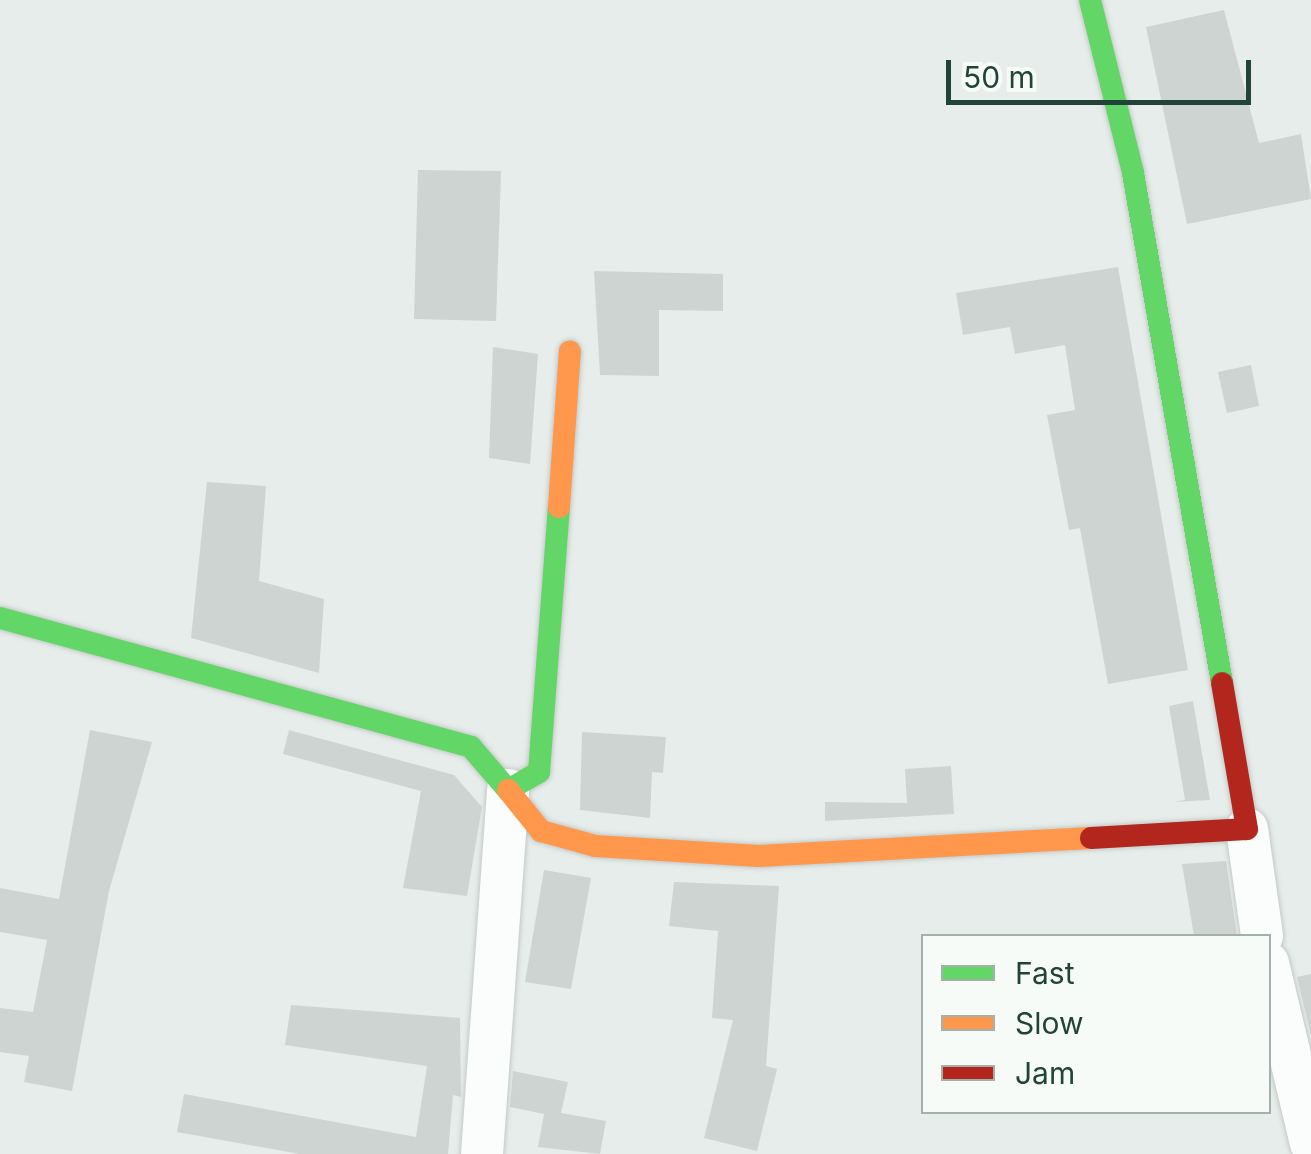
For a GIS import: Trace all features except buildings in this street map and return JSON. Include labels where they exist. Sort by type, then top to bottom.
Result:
[{"type":"street","points":[[1090,0],[1148,248],[1262,934]]},
{"type":"street","points":[[508,790],[539,772],[570,351]]},
{"type":"street","points":[[0,618],[471,747],[541,831],[595,846],[759,856],[1247,828]]},
{"type":"street","points":[[482,1154],[508,790]]},
{"type":"street","points":[[1271,976],[1311,1144]]},
{"type":"traffic: fast","points":[[1090,0],[1133,173],[1222,683]]},
{"type":"traffic: fast","points":[[0,618],[471,747],[508,790],[539,772],[559,507]]},
{"type":"traffic: slow","points":[[559,507],[570,351]]},
{"type":"traffic: slow","points":[[508,790],[541,831],[595,846],[759,856],[1091,838]]},
{"type":"traffic: jam","points":[[1091,838],[1247,829],[1222,683]]}]
